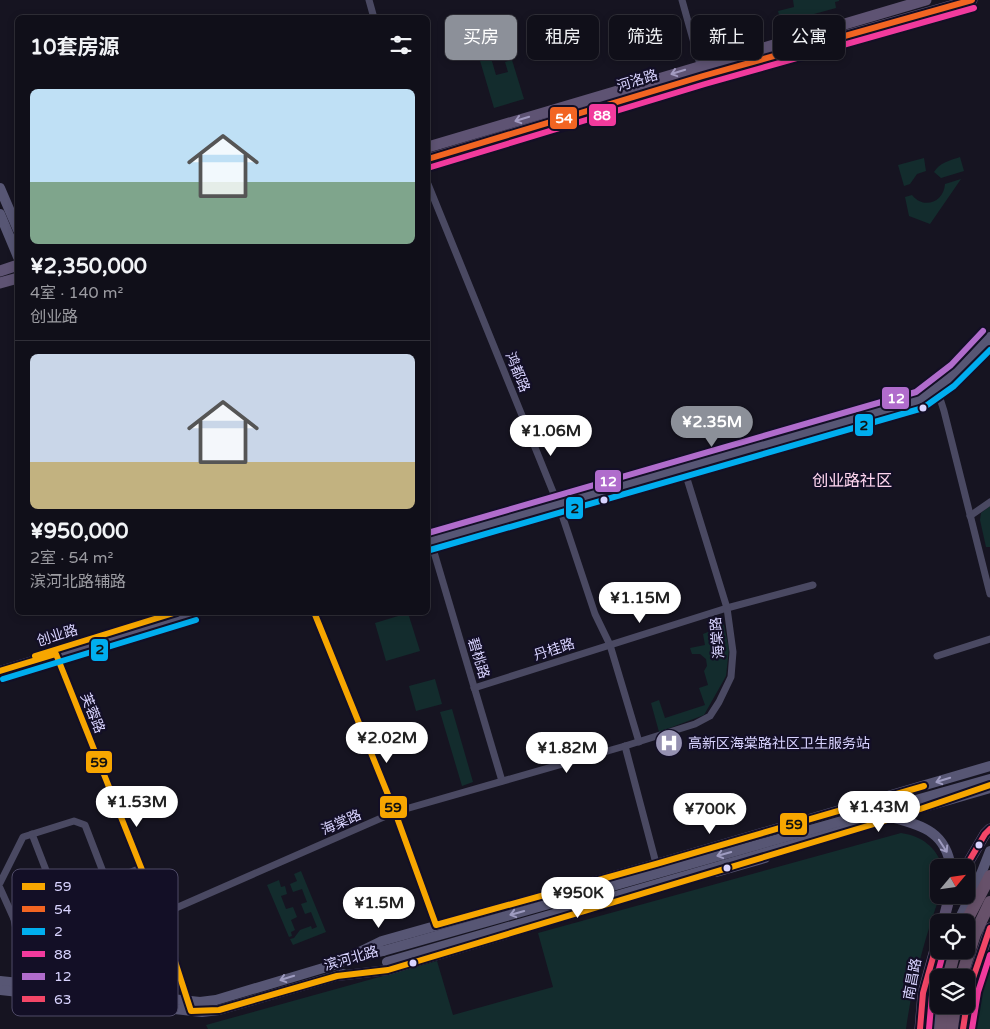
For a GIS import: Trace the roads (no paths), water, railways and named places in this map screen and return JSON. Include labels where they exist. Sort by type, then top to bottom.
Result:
[{"type":"highway","points":[[970,914],[990,876]]},
{"type":"highway","points":[[964,969],[975,934],[990,902]]},
{"type":"highway","points":[[941,1029],[943,1014]]},
{"type":"highway","points":[[952,1029],[954,1014]]},
{"type":"main road","name":"河洛路","points":[[430,158],[926,0]]},
{"type":"main road","name":"河洛路","points":[[430,146],[702,71],[972,0]]},
{"type":"main road","points":[[0,188],[15,223]]},
{"type":"main road","points":[[0,214],[15,250]]},
{"type":"main road","points":[[0,270],[15,266]]},
{"type":"main road","points":[[0,283],[15,279]]},
{"type":"main road","points":[[938,391],[972,359],[990,337]]},
{"type":"main road","points":[[430,544],[920,404],[962,374],[990,344]]},
{"type":"main road","name":"创业路","points":[[0,671],[173,615]]},
{"type":"main road","name":"创业路","points":[[0,667],[55,652]]},
{"type":"main road","points":[[333,965],[382,941],[656,864],[990,766]]},
{"type":"main road","name":"滨河北路","points":[[178,1000],[200,1002],[216,1000],[333,965],[990,779]]},
{"type":"main road","points":[[337,976],[388,970],[662,887],[743,865],[990,786]]},
{"type":"main road","name":"滨河北路","points":[[178,1010],[219,1010],[990,786]]},
{"type":"main road","points":[[894,818],[930,830],[944,845],[950,859]]},
{"type":"main road","points":[[970,859],[985,834],[990,830]]},
{"type":"main road","points":[[962,914],[990,851]]},
{"type":"main road","points":[[962,1029],[969,990],[990,928]]},
{"type":"main road","name":"南昌路","points":[[920,1029],[923,992],[932,959]]},
{"type":"main road","points":[[931,1029],[937,978],[944,959]]},
{"type":"street","points":[[369,0],[373,15]]},
{"type":"street","points":[[682,0],[702,71]]},
{"type":"street","name":"鸿都路","points":[[430,189],[559,507],[595,614],[610,645],[639,742]]},
{"type":"street","points":[[938,391],[990,594]]},
{"type":"street","name":"海棠路","points":[[178,906],[395,812],[639,742],[695,724],[710,716],[731,677],[733,652],[727,608],[684,471]]},
{"type":"street","points":[[970,516],[990,502]]},
{"type":"street","name":"碧桃路","points":[[430,547],[502,781]]},
{"type":"street","name":"丹桂路","points":[[474,688],[727,608],[813,584]]},
{"type":"street","points":[[315,615],[395,812],[436,925]]},
{"type":"street","points":[[937,656],[990,639]]},
{"type":"street","name":"芙蓉路","points":[[55,652],[141,868]]},
{"type":"street","points":[[625,746],[662,887]]},
{"type":"street","points":[[0,883],[23,837],[74,821],[85,825],[101,869]]},
{"type":"street","points":[[32,834],[46,869]]},
{"type":"street","points":[[0,888],[12,914]]},
{"type":"street","name":"芙蓉路","points":[[178,970],[191,1011]]},
{"type":"place","name":"高新区海棠路社区卫生服务站","points":[[669,743]]},
{"type":"district","name":"创业路社区","points":[[852,480]]}]
